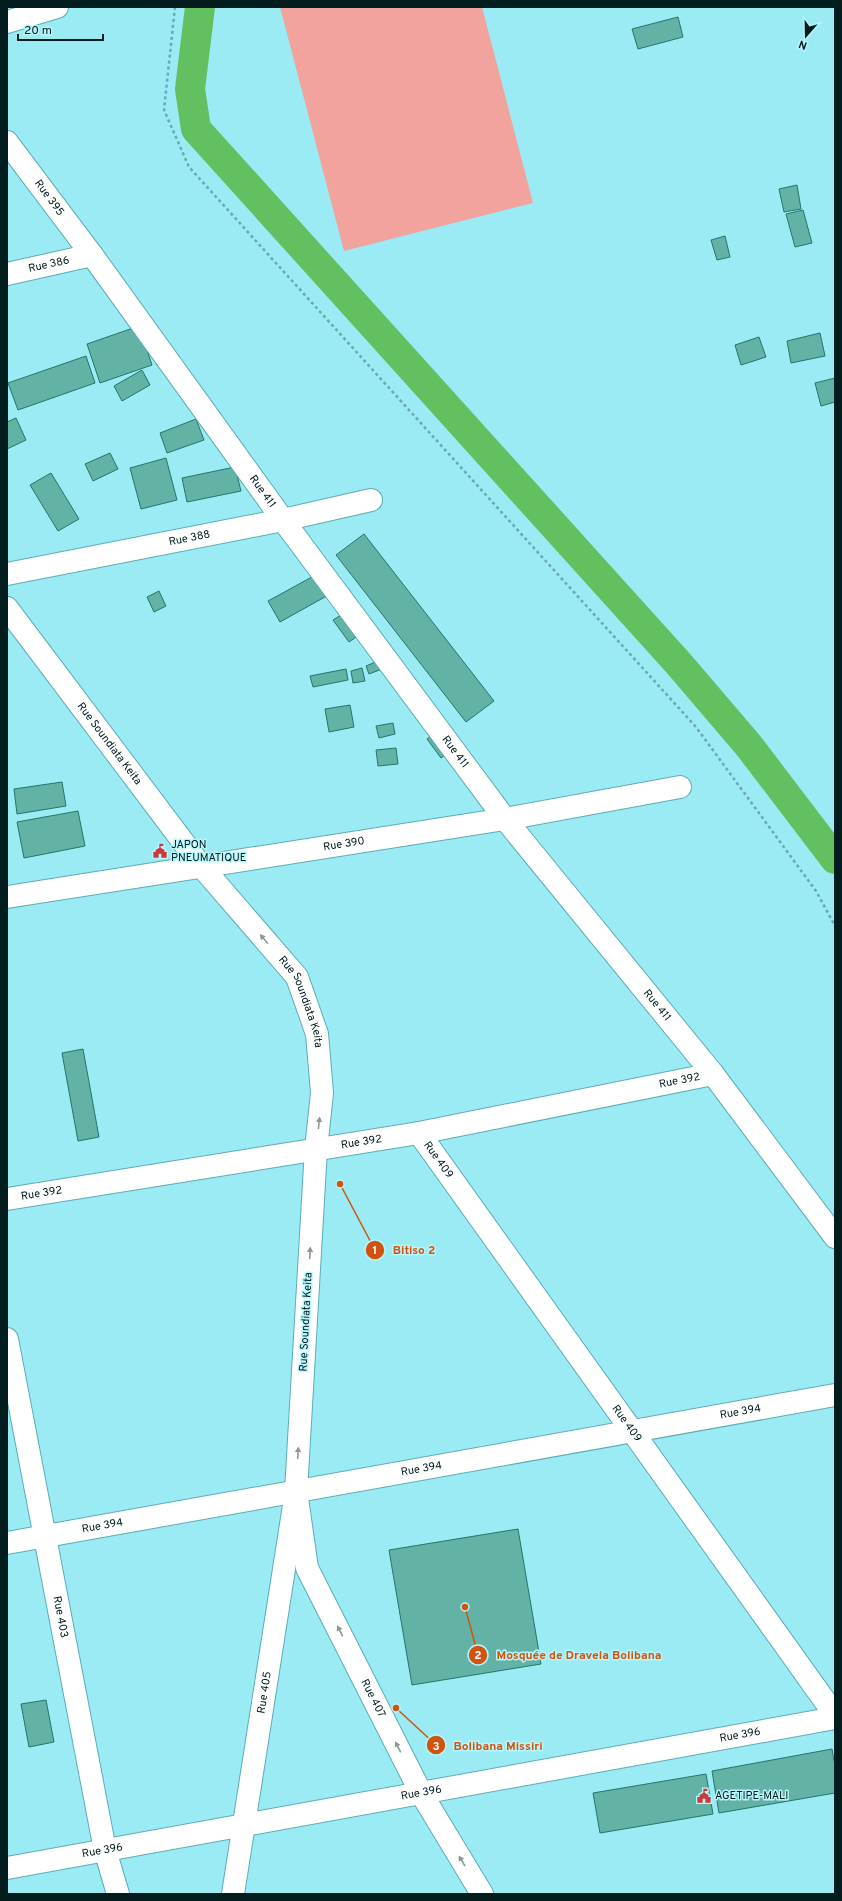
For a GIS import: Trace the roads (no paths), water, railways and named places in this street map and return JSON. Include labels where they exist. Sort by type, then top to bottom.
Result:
[{"type":"street","points":[[9,17],[57,7]]},
{"type":"street","name":"Rue 395","points":[[7,142],[92,255]]},
{"type":"street","name":"Rue 386","points":[[7,274],[92,255]]},
{"type":"street","name":"Rue 411","points":[[92,255],[283,520],[505,819],[713,1074],[835,1237]]},
{"type":"street","name":"Rue 388","points":[[7,574],[283,520],[371,500]]},
{"type":"street","name":"Rue Soundiata Keita","points":[[7,608],[202,867],[297,977],[317,1034],[322,1093],[316,1149],[296,1492]]},
{"type":"street","name":"Rue 390","points":[[7,897],[505,819],[680,787]]},
{"type":"street","name":"Rue 392","points":[[7,1199],[419,1133],[713,1074]]},
{"type":"street","name":"Rue 409","points":[[419,1133],[835,1716]]},
{"type":"street","name":"Rue 403","points":[[7,1339],[105,1850],[118,1894]]},
{"type":"street","name":"Rue 394","points":[[7,1543],[835,1395]]},
{"type":"street","name":"Rue 407","points":[[296,1492],[307,1568],[421,1793],[482,1894]]},
{"type":"street","name":"Rue 405","points":[[233,1894],[296,1492]]},
{"type":"street","name":"Rue 396","points":[[7,1868],[835,1716]]},
{"type":"waterway","points":[[200,7],[190,89],[196,129],[679,664],[749,746],[835,859]]},
{"type":"place","name":"JAPON PNEUMATIQUE","points":[[160,851]]},
{"type":"place","name":"Bitiso 2","points":[[340,1184]]},
{"type":"place","name":"Mosquée de Dravela Bolibana","points":[[465,1607]]},
{"type":"place","name":"Bolibana Missiri","points":[[396,1708]]},
{"type":"place","name":"AGETIPE-MALI","points":[[704,1796]]}]
